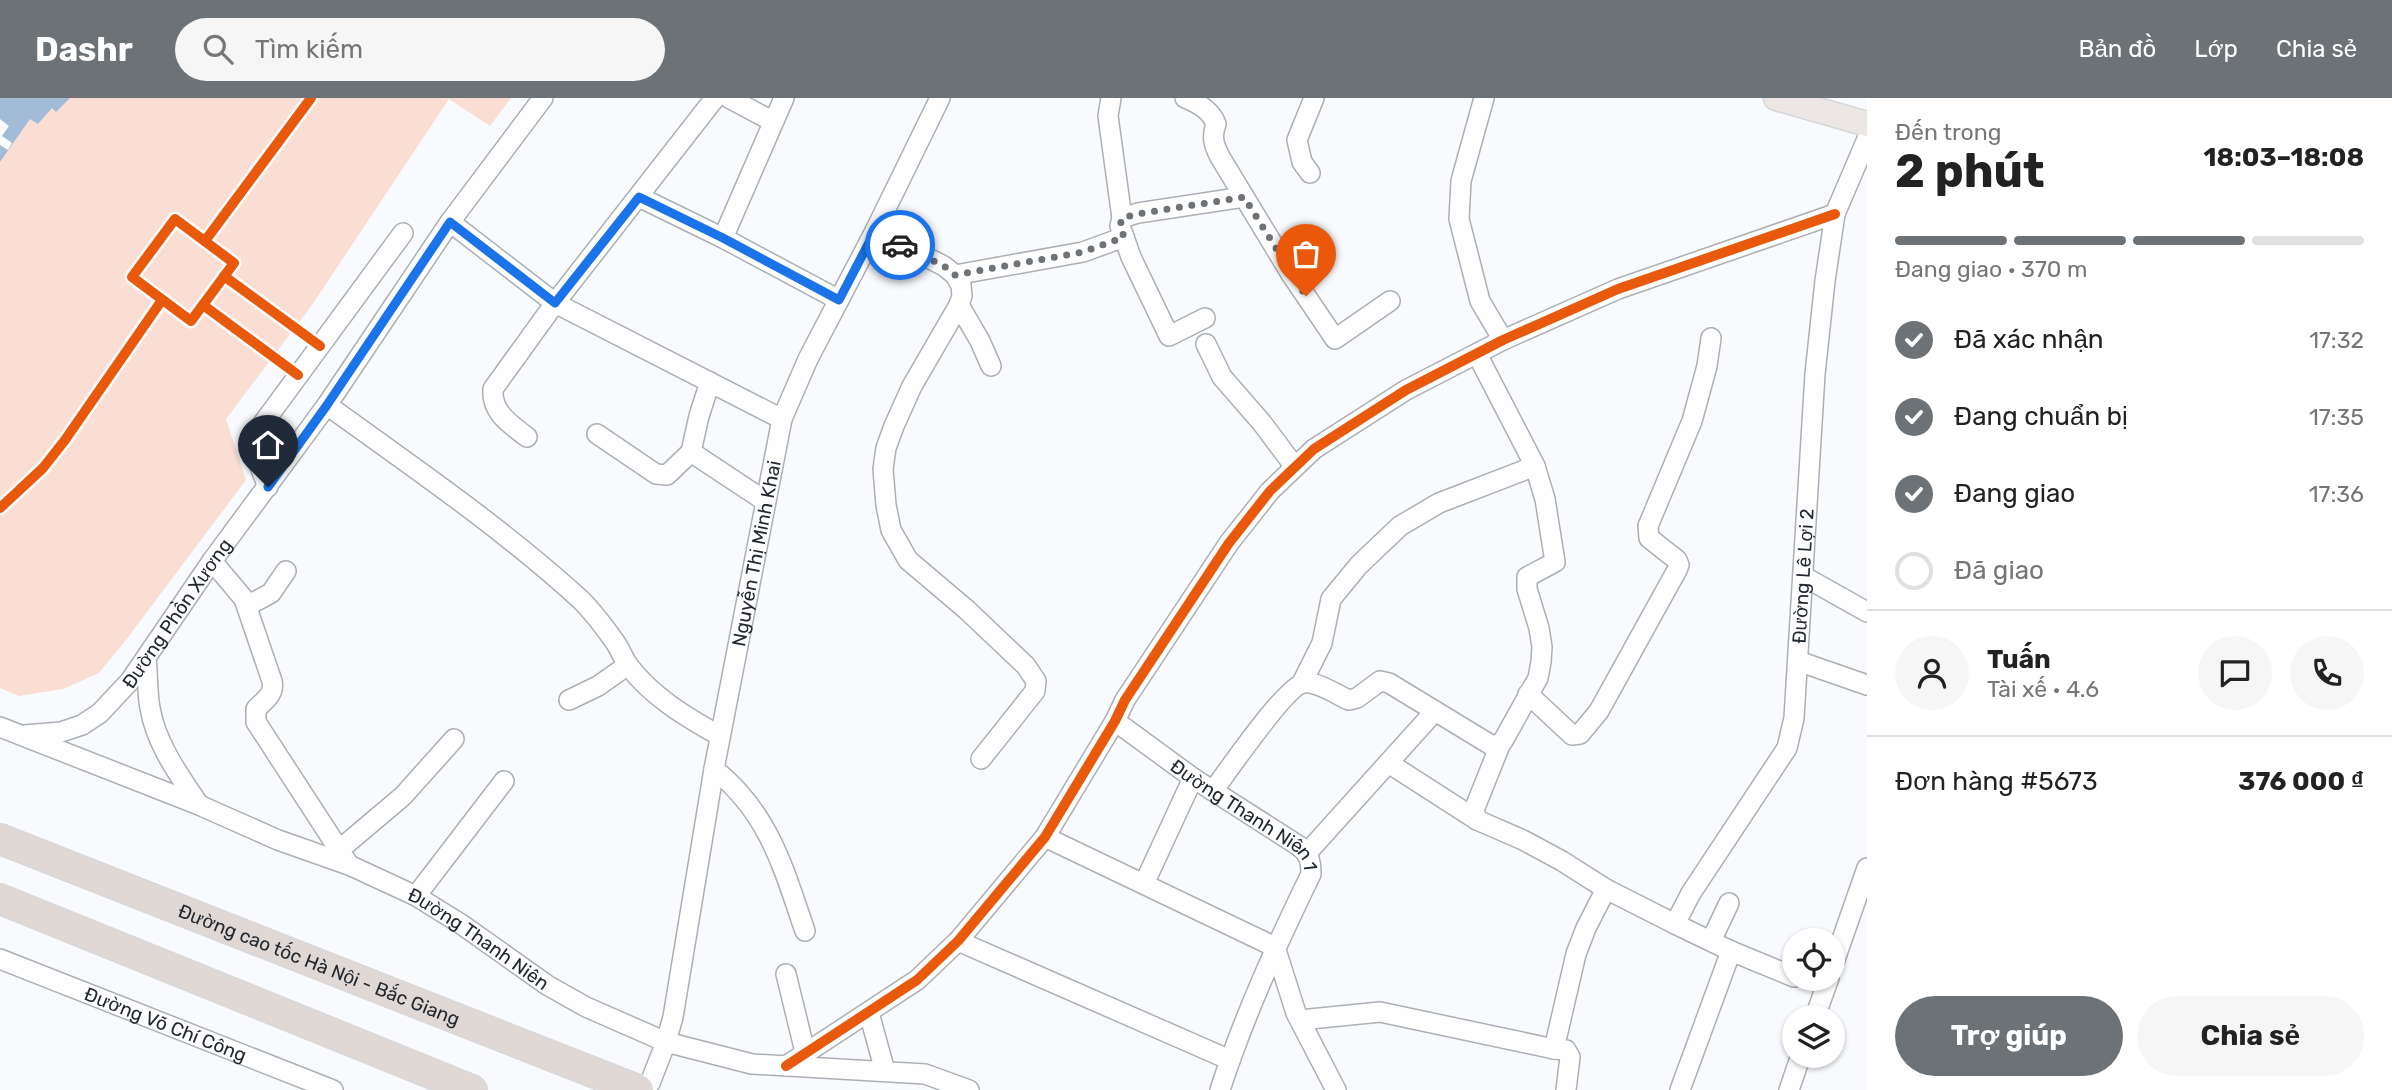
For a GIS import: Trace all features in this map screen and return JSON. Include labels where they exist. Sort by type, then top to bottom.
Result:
[{"type":"highway","name":"Đường cao tốc Hà Nội - Bắc Giang","points":[[0,839],[644,1086]]},
{"type":"highway","points":[[0,899],[472,1090]]},
{"type":"main road","points":[[1776,98],[1867,124]]},
{"type":"street","name":"Đường Phồn Xương","points":[[20,735],[61,732],[82,724],[100,713],[130,681],[212,561],[327,405],[450,222],[543,98]]},
{"type":"street","points":[[527,437],[507,422],[498,411],[492,398],[493,389],[555,303],[715,98]]},
{"type":"street","points":[[729,98],[772,121]]},
{"type":"street","points":[[723,238],[784,98]]},
{"type":"street","name":"Nguyễn Thị Minh Khai","points":[[644,1086],[666,1042],[675,1003],[720,736],[782,419],[808,359],[940,98]]},
{"type":"street","points":[[1111,98],[1108,116],[1123,227],[1131,257],[1169,336],[1205,318]]},
{"type":"street","points":[[1185,98],[1205,108],[1214,117],[1214,144],[1291,274],[1335,339],[1390,301]]},
{"type":"street","points":[[1310,173],[1302,162],[1297,140],[1314,98]]},
{"type":"street","points":[[1485,98],[1461,181],[1459,219],[1480,301],[1503,340]]},
{"type":"street","name":"Đường Lê Lợi 2","points":[[1675,924],[1691,893],[1787,748],[1794,718],[1815,374],[1825,281],[1835,214],[1867,139]]},
{"type":"street","points":[[639,197],[839,300]]},
{"type":"street","points":[[955,275],[1083,252],[1123,227],[1244,197]]},
{"type":"street","points":[[786,1066],[917,980],[958,941],[1045,837],[1125,700],[1229,543],[1270,491],[1314,449],[1406,390],[1503,340],[1618,289],[1835,214]]},
{"type":"street","points":[[450,222],[555,303],[782,419]]},
{"type":"street","points":[[875,231],[944,266],[955,275],[961,285],[960,305],[912,386],[886,448],[883,469],[891,530],[908,561],[967,610],[1026,666],[1036,681],[1035,691],[981,759]]},
{"type":"street","points":[[268,487],[256,457],[253,437],[403,233]]},
{"type":"street","points":[[960,305],[992,366]]},
{"type":"street","points":[[1528,694],[1572,735],[1580,734],[1599,711],[1647,629],[1679,565],[1649,538],[1648,526],[1692,421],[1707,366],[1711,338]]},
{"type":"street","points":[[1206,344],[1222,377],[1295,467]]},
{"type":"street","points":[[1477,354],[1535,466],[1545,499],[1555,562],[1527,578],[1527,589],[1542,647],[1538,678],[1500,745],[1474,810],[1477,820]]},
{"type":"street","points":[[597,434],[656,474],[667,475],[691,452],[710,382]]},
{"type":"street","points":[[327,405],[452,494],[584,603],[615,642],[628,665],[666,703],[683,716],[720,736]]},
{"type":"street","points":[[691,452],[765,502]]},
{"type":"street","points":[[1213,791],[1266,719],[1293,689],[1302,683],[1322,643],[1331,599],[1359,565],[1400,526],[1439,503],[1535,466]]},
{"type":"street","points":[[212,561],[236,588],[247,606],[273,688],[271,694],[256,709],[256,722],[344,858],[454,739]]},
{"type":"street","points":[[247,606],[271,593],[286,571]]},
{"type":"street","points":[[1803,576],[1867,612]]},
{"type":"street","points":[[146,659],[150,709],[155,727],[174,768],[200,805]]},
{"type":"street","points":[[1798,661],[1867,685]]},
{"type":"street","points":[[569,700],[598,686],[628,665]]},
{"type":"street","points":[[1302,683],[1314,684],[1349,700],[1357,698],[1380,681],[1389,682],[1491,745],[1500,745]]},
{"type":"street","points":[[1307,853],[1436,711]]},
{"type":"street","name":"Đường Thanh Niên 1","points":[[1115,721],[1193,778],[1307,853],[1311,862],[1311,874],[1275,947],[1220,1090]]},
{"type":"street","name":"Đường Thanh Niên","points":[[0,727],[200,805],[278,839],[344,858],[471,931],[547,985],[586,1007],[666,1042],[751,1064],[925,1074],[969,1090]]},
{"type":"street","points":[[1390,764],[1477,820],[1562,861],[1606,889],[1711,942],[1782,973]]},
{"type":"street","points":[[714,769],[735,786],[773,840],[805,931]]},
{"type":"street","points":[[1144,884],[1193,778]]},
{"type":"street","points":[[416,897],[504,781]]},
{"type":"street","points":[[1045,837],[1275,947],[1300,1020],[1336,1090]]},
{"type":"street","points":[[1845,931],[1867,868]]},
{"type":"street","points":[[1554,1049],[1576,954],[1606,889]]},
{"type":"street","points":[[1711,942],[1728,903]]},
{"type":"street","points":[[958,941],[1230,1060]]},
{"type":"street","points":[[1680,1090],[1731,951]]},
{"type":"street","name":"Đường Võ Chí Công","points":[[0,960],[333,1090]]},
{"type":"street","points":[[786,974],[805,1052]]},
{"type":"street","points":[[1300,1020],[1380,1012],[1566,1050],[1570,1057],[1566,1090]]},
{"type":"street","points":[[870,1013],[885,1071]]},
{"type":"street","points":[[1789,1090],[1797,1068]]},
{"type":"shaded area","points":[[0,98],[511,98],[490,126],[449,99],[312,305],[226,419],[246,480],[99,673],[63,689],[19,696],[0,688]]},
{"type":"water","points":[[0,98],[70,98],[56,112],[52,108],[38,124],[30,119],[0,162]]},
{"type":"pier","points":[[0,119],[9,126],[2,136],[12,143],[8,150],[0,145]]},
{"type":"cycle path","points":[[205,241],[311,98]]},
{"type":"cycle path","points":[[786,1066],[917,980],[958,941],[1045,837],[1125,700],[1229,543],[1270,491],[1314,449],[1406,390],[1503,340],[1618,289],[1835,214]]},
{"type":"cycle path","points":[[175,219],[234,263],[191,321],[132,277],[175,219]]},
{"type":"cycle path","points":[[224,276],[320,346]]},
{"type":"cycle path","points":[[0,508],[43,468],[65,440],[162,300]]},
{"type":"cycle path","points":[[203,305],[298,375]]},
{"type":"way so far","points":[[900,245],[944,266],[955,275],[1098,248],[1124,237],[1120,226],[1122,218],[1244,197],[1306,296]]},
{"type":"route","points":[[268,487],[327,405],[450,222],[555,303],[639,197],[839,300],[875,231],[900,245]]}]
